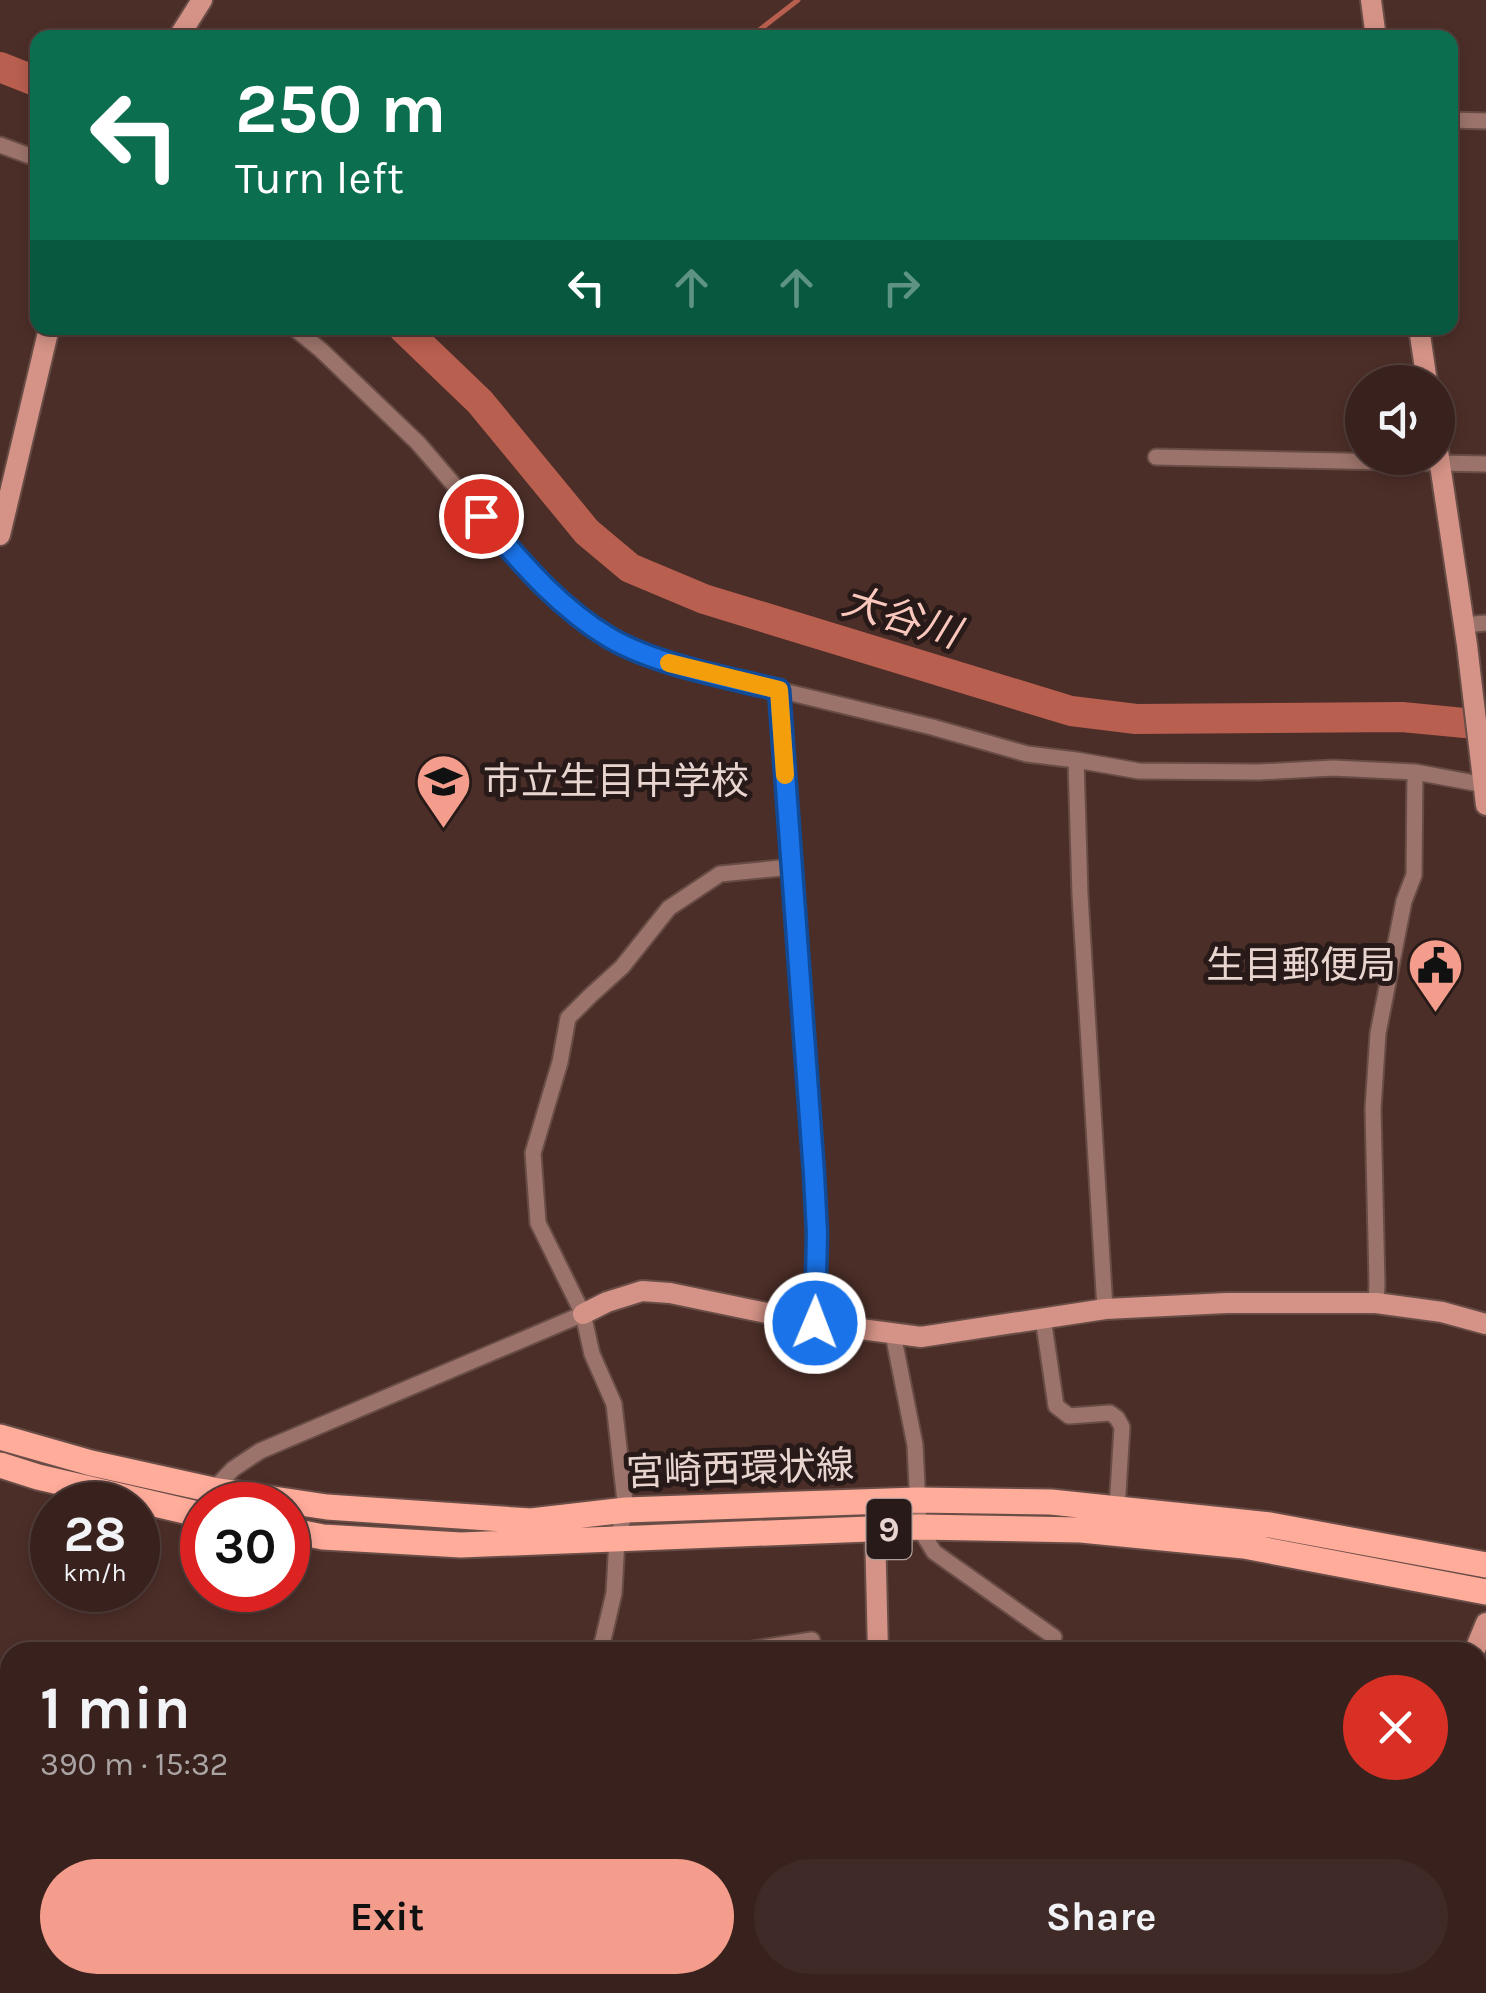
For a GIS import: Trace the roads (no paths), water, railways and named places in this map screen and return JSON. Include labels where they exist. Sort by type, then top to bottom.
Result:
[{"type":"main road","name":"宮崎西環状線","points":[[0,1437],[91,1464],[180,1483]]},
{"type":"main road","points":[[0,1466],[180,1510]]},
{"type":"main road","name":"宮崎西環状線","points":[[310,1504],[531,1521],[626,1510],[917,1500],[1052,1502],[1270,1524],[1486,1565]]},
{"type":"main road","name":"宮崎西環状線","points":[[310,1534],[461,1545],[919,1527],[1081,1530],[1244,1546],[1486,1592]]},
{"type":"street","points":[[183,30],[202,0]]},
{"type":"street","points":[[1371,0],[1375,30]]},
{"type":"street","points":[[1458,120],[1486,121]]},
{"type":"street","points":[[0,145],[30,156]]},
{"type":"street","points":[[0,535],[47,335]]},
{"type":"street","points":[[303,335],[418,443],[523,565],[564,606],[612,639],[675,665],[932,727],[1026,754],[1139,772],[1333,768],[1415,772],[1485,791],[1441,475]]},
{"type":"street","points":[[1420,335],[1424,365]]},
{"type":"street","points":[[1156,458],[1345,457]]},
{"type":"street","points":[[1455,459],[1486,464]]},
{"type":"street","points":[[1466,635],[1486,623]]},
{"type":"street","points":[[779,690],[814,1174],[815,1323]]},
{"type":"street","points":[[1076,760],[1080,895],[1105,1309]]},
{"type":"street","points":[[1376,1303],[1373,1109],[1378,1033],[1404,901],[1414,875],[1415,772]]},
{"type":"street","points":[[603,1642],[614,1594],[617,1539],[626,1510],[614,1404],[592,1354],[583,1314],[538,1223],[534,1153],[568,1018],[622,968],[669,908],[720,874],[791,867]]},
{"type":"street","points":[[221,1482],[260,1451],[607,1302],[642,1292],[670,1293],[815,1323],[921,1337],[1105,1309],[1227,1303],[1376,1303],[1442,1312],[1486,1324]]},
{"type":"street","points":[[1043,1318],[1056,1406],[1068,1416],[1110,1413],[1122,1427],[1117,1509]]},
{"type":"street","points":[[893,1334],[916,1445],[919,1527],[934,1552],[1054,1638]]},
{"type":"street","points":[[875,1530],[878,1642]]},
{"type":"waterway","points":[[759,30],[798,0]]},
{"type":"waterway","name":"大谷川","points":[[0,67],[30,79]]},
{"type":"waterway","name":"大谷川","points":[[410,335],[480,402],[587,532],[630,568],[704,599],[1071,711],[1136,719],[1402,717],[1486,725]]},
{"type":"place","name":"市立生目中学校","points":[[444,830]]},
{"type":"place","name":"生目郵便局","points":[[1435,1014]]}]
